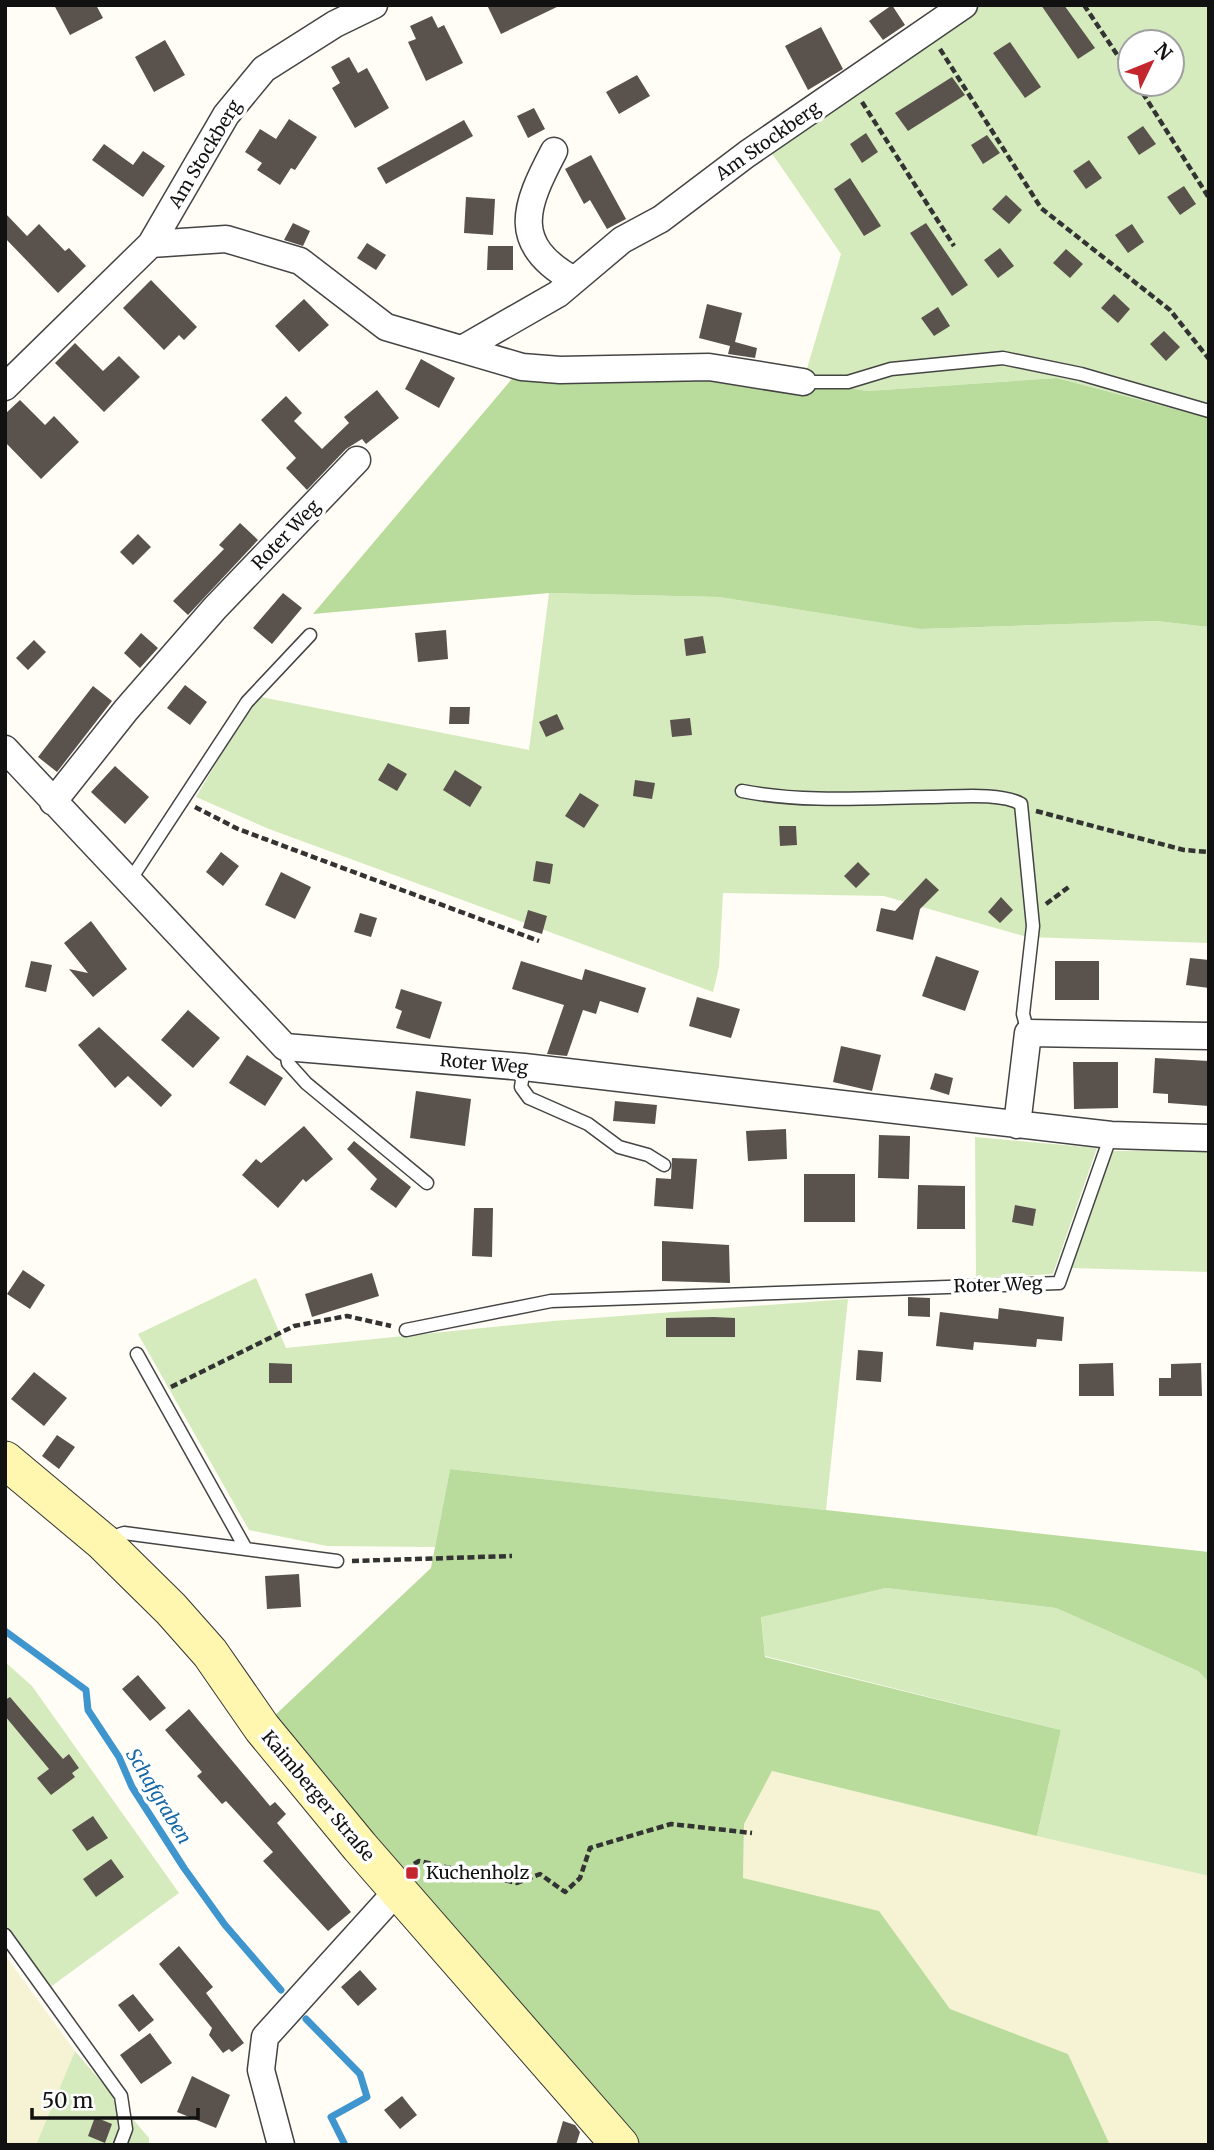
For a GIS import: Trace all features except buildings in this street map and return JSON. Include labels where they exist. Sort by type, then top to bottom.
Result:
[{"type":"main road","name":"Kaimberger Straße","points":[[5,1460],[103,1542],[171,1609],[209,1653],[262,1728],[394,1885],[620,2145]]},
{"type":"street","name":"Am Stockberg","points":[[5,387],[151,244],[226,115],[264,69],[335,24],[374,5]]},
{"type":"street","name":"Am Stockberg","points":[[462,349],[558,294],[622,240],[661,219],[964,5]]},
{"type":"street","points":[[554,151],[528,211],[527,230],[541,253],[574,280]]},
{"type":"street","points":[[151,244],[226,239],[300,261],[386,327],[522,367],[560,370],[709,367],[803,382]]},
{"type":"street","name":"Roter Weg","points":[[53,802],[126,710],[215,608],[357,460]]},
{"type":"street","points":[[5,749],[285,1047]]},
{"type":"street","points":[[1017,1125],[1028,1033],[1209,1036]]},
{"type":"street","name":"Roter Weg","points":[[285,1047],[524,1067],[1111,1135],[1209,1138]]},
{"type":"street","points":[[281,2145],[261,2070],[265,2037],[394,1885]]},
{"type":"lane","points":[[803,382],[848,382],[891,369],[1003,358],[1081,374],[1209,411]]},
{"type":"lane","points":[[129,882],[247,702],[310,635]]},
{"type":"lane","points":[[741,791],[776,798],[1013,799],[1021,804],[1033,926],[1023,1014],[1028,1033]]},
{"type":"lane","points":[[285,1047],[288,1063],[306,1083],[427,1183]]},
{"type":"lane","points":[[524,1067],[521,1087],[529,1098],[588,1124],[619,1147],[649,1154],[664,1165]]},
{"type":"lane","name":"Roter Weg","points":[[406,1330],[551,1301],[1059,1283],[1111,1135]]},
{"type":"lane","points":[[137,1354],[246,1549]]},
{"type":"lane","points":[[103,1542],[111,1535],[124,1533],[337,1561]]},
{"type":"lane","points":[[5,1935],[121,2095],[126,2129],[120,2145]]},
{"type":"path","points":[[1084,5],[1116,53]]},
{"type":"path","points":[[928,30],[1041,208],[1170,310],[1209,359]]},
{"type":"path","points":[[849,84],[954,246]]},
{"type":"path","points":[[1146,98],[1209,198]]},
{"type":"path","points":[[184,801],[238,829],[539,941]]},
{"type":"path","points":[[1021,808],[1184,850],[1209,852]]},
{"type":"path","points":[[159,1393],[294,1326],[347,1316],[406,1330]]},
{"type":"path","points":[[337,1561],[512,1556]]},
{"type":"path","points":[[394,1885],[419,1861],[517,1883],[540,1874],[565,1892],[580,1878],[590,1848],[671,1824],[752,1833]]},
{"type":"shaded area","points":[[771,1771],[1209,1876],[1209,2145],[1110,2145],[1068,2054],[950,2009],[879,1912],[743,1878],[744,1824]]},
{"type":"shaded area","points":[[5,1955],[75,2051],[36,2145],[5,2145]]},
{"type":"green space","points":[[980,5],[1209,5],[1209,418],[1057,378],[868,391],[803,382],[841,254],[769,149]]},
{"type":"green space","points":[[522,367],[709,367],[868,391],[1057,378],[1209,418],[1209,627],[1156,621],[920,629],[719,597],[549,593],[313,614]]},
{"type":"green space","points":[[549,593],[719,597],[920,629],[1156,621],[1209,627],[1209,943],[1027,937],[884,896],[723,893],[719,967],[713,992],[269,829],[196,797],[256,696],[529,750]]},
{"type":"green space","points":[[975,1137],[1097,1148],[1053,1274],[976,1278]]},
{"type":"green space","points":[[1209,1150],[1209,1272],[1072,1268],[1113,1151]]},
{"type":"green space","points":[[256,1278],[286,1348],[553,1321],[848,1299],[826,1510],[450,1469],[435,1547],[327,1546],[249,1530],[138,1334]]},
{"type":"green space","points":[[450,1469],[1209,1552],[1209,1682],[1198,1671],[1056,1608],[886,1588],[761,1617],[765,1657],[1061,1730],[1037,1836],[772,1771],[744,1824],[743,1878],[879,1911],[950,2009],[1068,2054],[1110,2145],[635,2145],[271,1719],[431,1568]]},
{"type":"green space","points":[[886,1588],[1056,1608],[1198,1671],[1209,1682],[1209,1876],[1037,1836],[1061,1730],[765,1656],[761,1616]]},
{"type":"green space","points":[[5,1662],[32,1686],[179,1893],[49,1988],[5,1928]]},
{"type":"green space","points":[[75,2051],[149,2138],[149,2145],[36,2145]]},
{"type":"waterway","name":"Schafgraben","points":[[5,1631],[86,1690],[88,1710],[119,1757],[132,1787],[184,1868],[225,1925],[281,1990]]},
{"type":"waterway","name":"Schafgraben","points":[[306,2019],[360,2074],[367,2097],[331,2117],[345,2145]]},
{"type":"place","name":"Kuchenholz","points":[[412,1873]]}]
